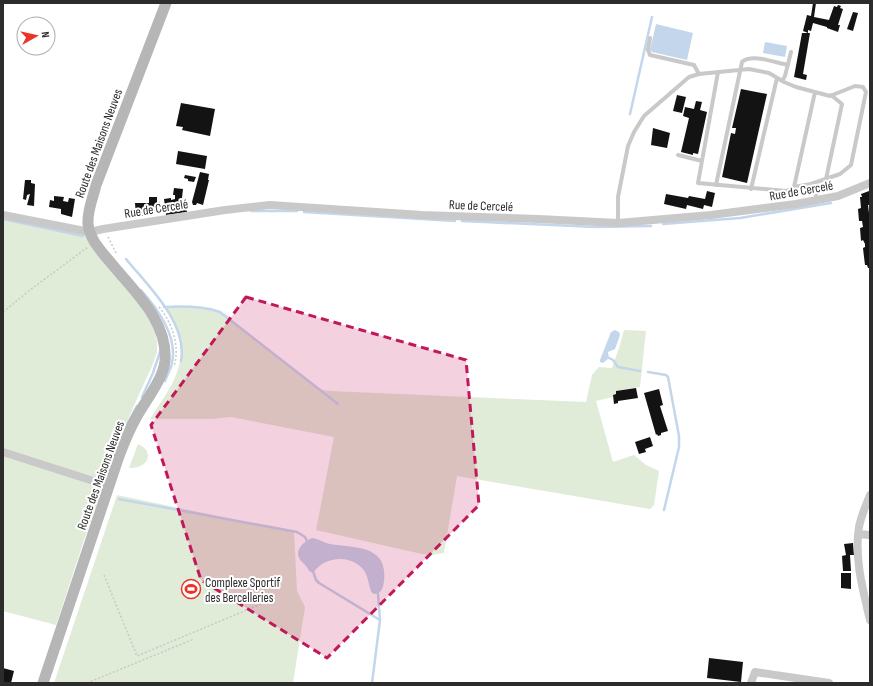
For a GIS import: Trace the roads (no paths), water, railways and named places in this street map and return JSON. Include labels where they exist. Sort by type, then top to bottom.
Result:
[{"type":"street","name":"Route des Maisons Neuves","points":[[43,683],[128,434],[161,375],[165,363],[163,338],[155,320],[95,242],[90,232],[88,217],[96,186],[166,3]]},
{"type":"street","name":"Rue de Cercelé","points":[[90,232],[225,210],[270,205],[422,215],[618,223],[711,215],[817,200],[838,196],[870,183]]},
{"type":"street","points":[[3,215],[90,232]]},
{"type":"street","points":[[3,452],[109,486]]},
{"type":"street","points":[[870,495],[863,511],[858,534],[857,548],[859,569],[870,620]]},
{"type":"street","points":[[858,534],[870,535]]},
{"type":"street","points":[[751,683],[755,672],[829,683]]},
{"type":"lane","points":[[650,38],[648,50],[650,55],[694,65],[699,74]]},
{"type":"lane","points":[[782,81],[785,76],[791,52]]},
{"type":"lane","points":[[716,185],[742,62],[752,57],[788,65]]},
{"type":"lane","points":[[618,223],[618,197],[628,146],[634,132],[644,116],[672,90],[689,77],[699,74],[749,69],[769,73],[796,87],[831,96],[842,104],[826,178]]},
{"type":"lane","points":[[718,72],[698,183],[751,189],[787,191],[794,187],[814,183],[840,174],[851,165],[866,92],[863,87],[856,86],[831,96]]},
{"type":"lane","points":[[751,189],[777,78]]},
{"type":"lane","points":[[794,187],[815,92]]},
{"type":"lane","points":[[678,155],[702,161]]},
{"type":"lane","points":[[814,183],[817,200]]},
{"type":"water","points":[[656,24],[693,33],[687,60],[652,52],[650,50]]},
{"type":"water","points":[[765,42],[787,46],[785,57],[763,53]]},
{"type":"water","points":[[615,330],[619,332],[620,335],[615,349],[608,352],[609,358],[603,363],[600,362],[611,332]]},
{"type":"water","points":[[312,538],[330,544],[368,550],[376,555],[381,561],[384,569],[384,581],[381,591],[375,594],[372,593],[363,569],[358,564],[344,559],[330,560],[318,567],[313,573],[309,571],[301,561],[298,554],[302,544]]},
{"type":"waterway","points":[[630,114],[652,17]]},
{"type":"waterway","points":[[663,224],[740,218],[831,203]]},
{"type":"waterway","points":[[251,211],[297,211]]},
{"type":"waterway","points":[[304,212],[455,221]]},
{"type":"waterway","points":[[3,219],[83,236]]},
{"type":"waterway","points":[[462,221],[596,227],[651,226]]},
{"type":"waterway","points":[[126,259],[155,293],[172,319],[182,347],[181,361]]},
{"type":"waterway","points":[[141,290],[160,314],[172,343],[172,363],[165,381]]},
{"type":"waterway","points":[[164,307],[193,307],[220,312],[338,404]]},
{"type":"waterway","points":[[142,397],[153,373],[160,352]]},
{"type":"waterway","points":[[609,358],[613,360],[618,367],[640,371]]},
{"type":"waterway","points":[[648,372],[666,375],[668,377],[679,436],[679,447],[664,510]]},
{"type":"waterway","points":[[126,426],[137,406]]},
{"type":"waterway","points":[[95,478],[107,476]]},
{"type":"waterway","points":[[92,485],[99,489]]},
{"type":"waterway","points":[[119,499],[297,532],[305,537],[308,543]]},
{"type":"waterway","points":[[313,571],[316,580],[319,583],[380,620],[372,683]]},
{"type":"waterway","points":[[378,594],[380,620]]},
{"type":"place","name":"Complexe Sportif des Bercelleries","points":[[191,589]]}]
